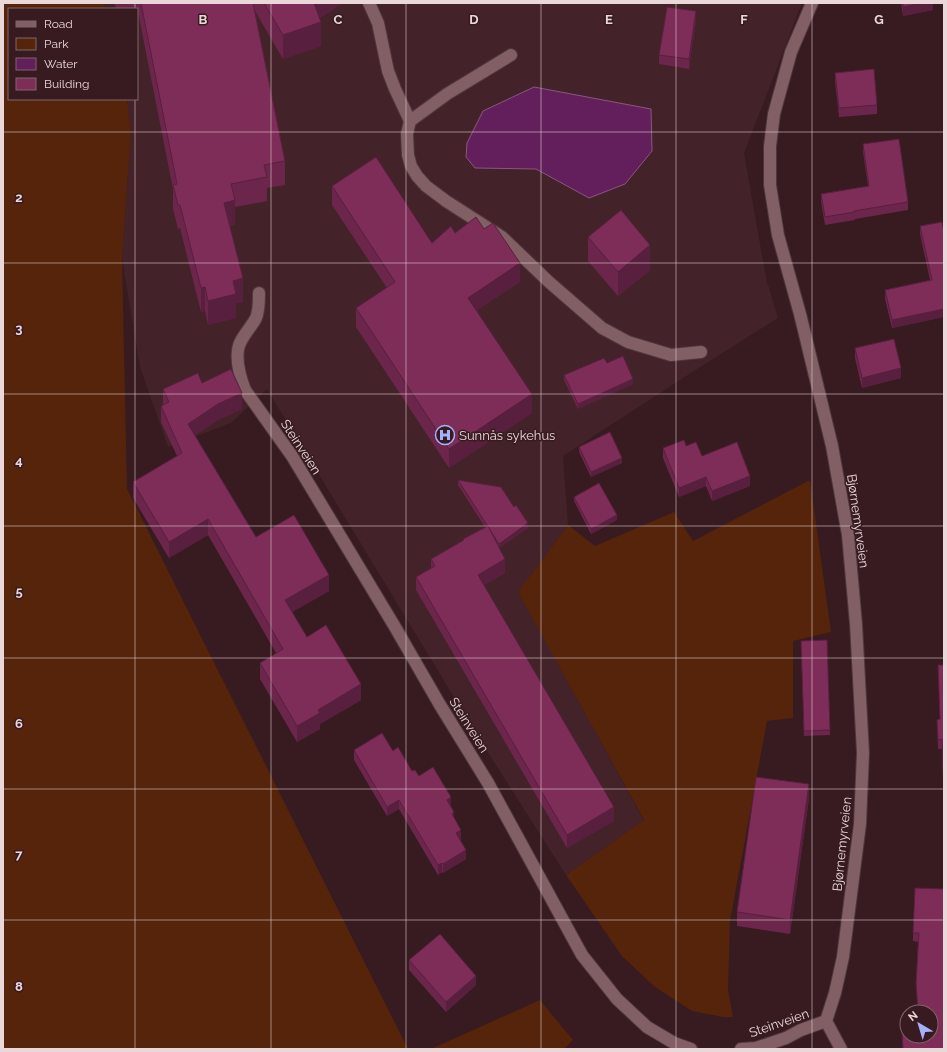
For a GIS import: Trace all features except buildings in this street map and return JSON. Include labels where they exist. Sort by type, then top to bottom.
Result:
[{"type":"street","points":[[369,3],[378,23],[388,71],[410,121]]},
{"type":"street","name":"Bjørnemyrveien","points":[[812,3],[791,52],[774,114],[770,146],[770,185],[778,235],[800,314],[832,446],[848,535],[856,624],[863,753],[860,824],[843,957],[835,993],[826,1021]]},
{"type":"street","points":[[511,55],[447,94],[410,121],[406,134],[408,155],[411,166],[417,176],[446,201],[502,237],[549,282],[602,328],[628,342],[671,355],[701,352]]},
{"type":"street","name":"Steinveien","points":[[259,293],[257,317],[238,349],[239,373],[244,390],[292,456],[440,705],[488,782],[582,955],[617,999],[647,1027],[674,1043],[691,1049]]},
{"type":"street","points":[[826,1021],[841,1049]]},
{"type":"street","name":"Steinveien","points":[[741,1049],[756,1048],[786,1038],[801,1030],[826,1021]]},
{"type":"shaded area","name":"Sunnås sykehus","points":[[104,3],[802,3],[744,153],[766,278],[778,318],[563,456],[568,525],[519,592],[644,821],[566,875],[480,740],[267,389],[231,423],[168,447],[140,367],[122,258],[131,132],[127,100],[138,100],[138,8],[105,8]]},
{"type":"green space","points":[[3,3],[104,3],[105,8],[8,8],[8,100],[127,100],[131,132],[122,258],[127,489],[408,1049],[3,1049]]},
{"type":"green space","points":[[810,480],[831,632],[793,641],[793,718],[767,721],[730,921],[728,990],[733,1017],[723,1017],[692,1011],[655,987],[622,956],[566,875],[644,820],[518,592],[568,525],[595,546],[674,512],[693,541]]},
{"type":"green space","points":[[540,1000],[573,1040],[564,1049],[431,1049]]},
{"type":"water","points":[[534,87],[651,109],[652,151],[625,184],[589,198],[536,169],[475,168],[466,157],[467,143],[483,111]]},
{"type":"place","name":"Sunnås sykehus","points":[[445,435]]}]
